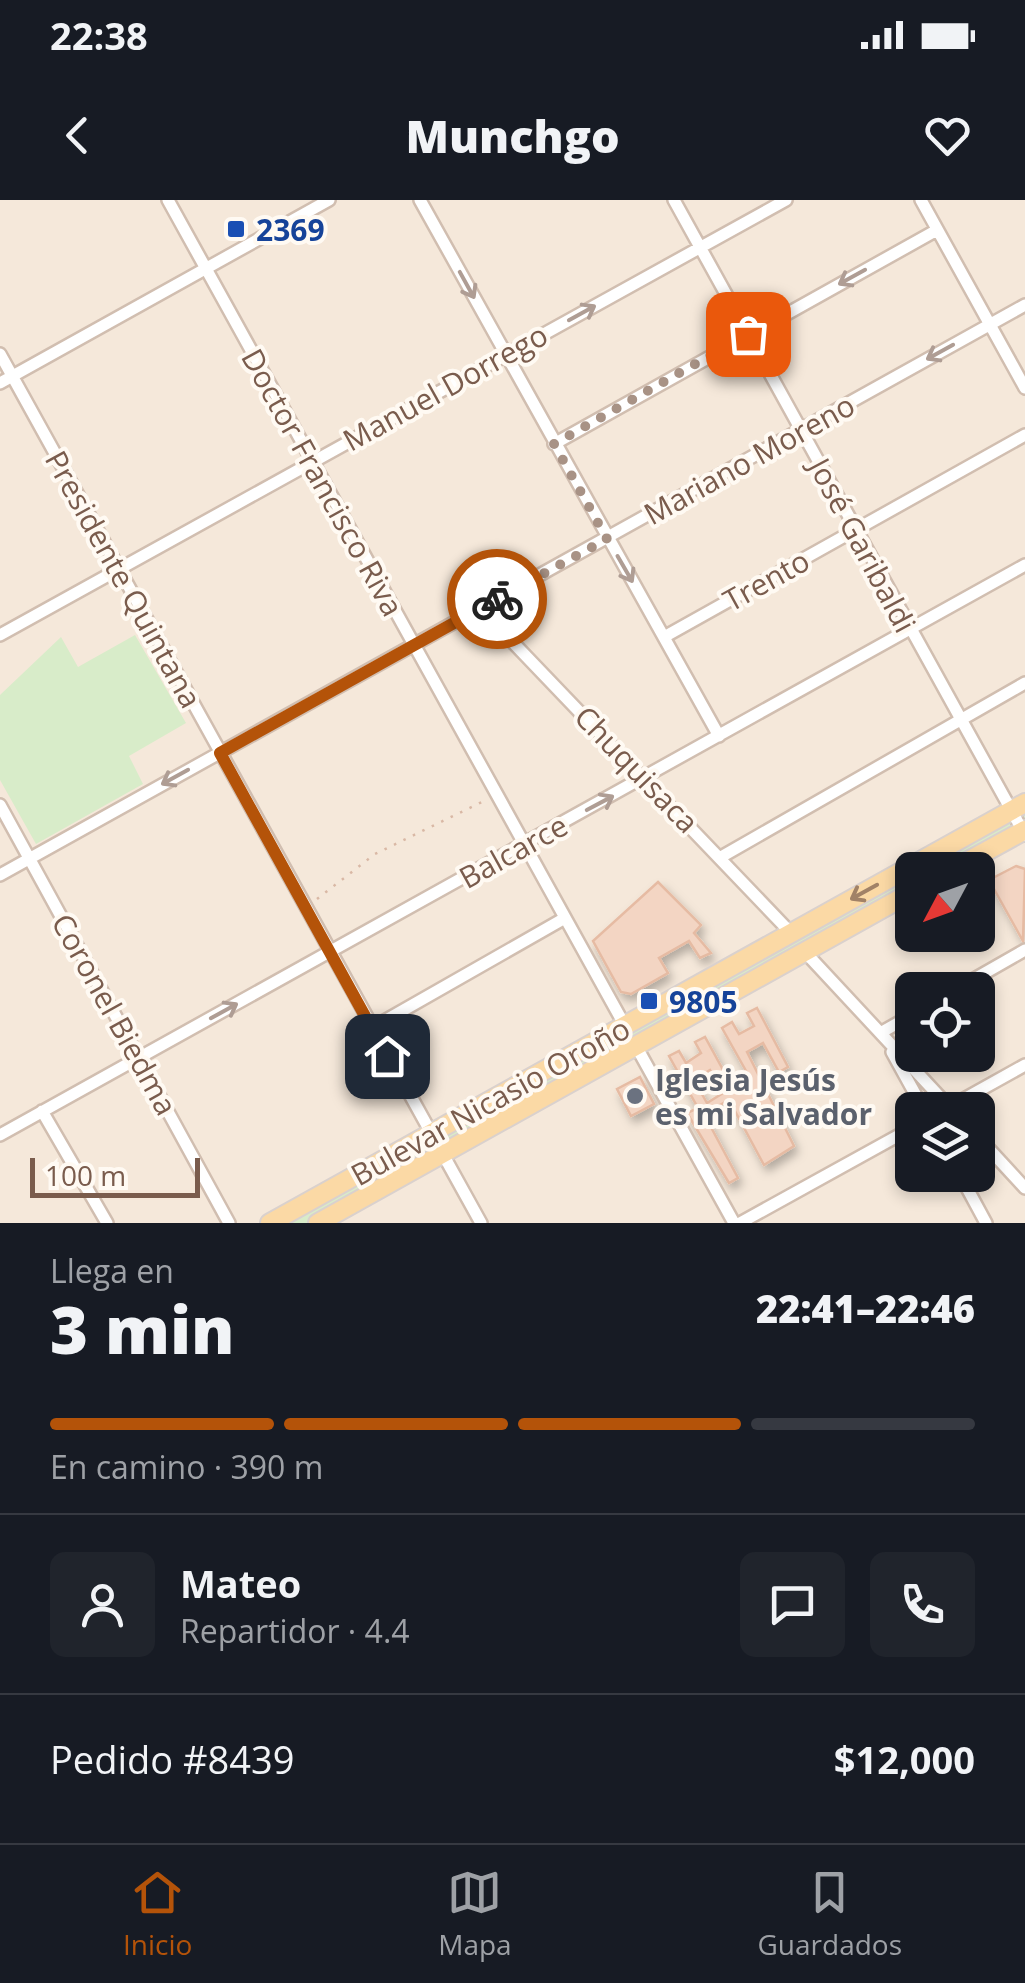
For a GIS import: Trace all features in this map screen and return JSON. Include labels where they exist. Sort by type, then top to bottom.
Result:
[{"type":"main road","name":"Bulevar Nicasio Oroño","points":[[270,1223],[1018,807]]},
{"type":"main road","points":[[986,852],[1024,832]]},
{"type":"main road","name":"Bulevar Nicasio Oroño","points":[[318,1223],[895,902]]},
{"type":"street","name":"Doctor Francisco Riva","points":[[168,200],[625,1026]]},
{"type":"street","points":[[6,380],[329,200]]},
{"type":"street","points":[[420,200],[719,736]]},
{"type":"street","name":"José Garibaldi","points":[[674,200],[959,720],[1018,807],[1024,832]]},
{"type":"street","name":"Manuel Dorrego","points":[[0,635],[786,200]]},
{"type":"street","points":[[920,200],[1025,388]]},
{"type":"street","points":[[554,444],[937,230]]},
{"type":"street","name":"Mariano Moreno","points":[[0,874],[1025,305]]},
{"type":"street","name":"Presidente Quintana","points":[[0,354],[6,380],[119,569],[481,1223]]},
{"type":"street","name":"Trento","points":[[664,637],[1025,435]]},
{"type":"street","name":"Balcarce","points":[[0,1135],[1025,565]]},
{"type":"street","name":"Chuquisaca","points":[[480,608],[647,778],[790,933]]},
{"type":"street","points":[[722,857],[1025,683]]},
{"type":"street","name":"Coronel Biedma","points":[[0,806],[229,1223]]},
{"type":"street","points":[[372,1028],[565,918]]},
{"type":"street","points":[[986,972],[1025,950]]},
{"type":"street","points":[[806,952],[934,1092]]},
{"type":"street","points":[[882,1032],[895,1025]]},
{"type":"street","points":[[882,1032],[914,1092]]},
{"type":"street","points":[[636,1046],[737,1223],[895,1137]]},
{"type":"street","points":[[979,1092],[1025,1066]]},
{"type":"street","points":[[42,1111],[107,1223]]},
{"type":"street","points":[[995,1155],[1025,1188]]},
{"type":"street","points":[[969,1192],[986,1223]]},
{"type":"path","points":[[305,908],[375,854],[496,794]]},
{"type":"shaded area","points":[[0,200],[1025,200],[1025,1223],[0,1223]]},
{"type":"green space","points":[[135,635],[186,723],[129,756],[143,784],[36,844],[0,780],[0,695],[61,637],[78,667]]},
{"type":"green space","points":[[1025,803],[1025,830],[985,852],[937,852]]},
{"type":"green space","points":[[895,875],[895,901],[318,1223],[270,1223]]},
{"type":"building","points":[[1016,866],[1025,869],[1023,941],[995,891],[995,877]]},
{"type":"building","points":[[658,882],[701,925],[694,933],[711,953],[700,958],[689,941],[659,958],[668,973],[631,994],[621,992],[593,941]]},
{"type":"building","points":[[757,1008],[788,1067],[779,1072],[763,1043],[747,1052],[794,1146],[764,1165],[729,1100],[704,1114],[738,1178],[729,1183],[687,1113],[698,1108],[669,1056],[679,1051],[686,1063],[701,1053],[695,1042],[705,1037],[733,1088],[750,1078],[722,1028],[732,1022],[739,1034],[754,1026],[747,1013]],"holes":[[[710,1070],[723,1093],[707,1103],[694,1080]]]},
{"type":"building","name":"Iglesia Jesús es mi Salvador","points":[[640,1077],[654,1104],[631,1116],[617,1089]]},
{"type":"way so far","points":[[497,599],[607,539],[554,444],[748,334]]},
{"type":"place","name":"2369","points":[[236,229]]},
{"type":"place","name":"9805","points":[[649,1001]]},
{"type":"place","name":"Iglesia Jesús es mi Salvador","points":[[635,1096]]},
{"type":"route","points":[[387,1056],[220,753],[497,599]]}]
